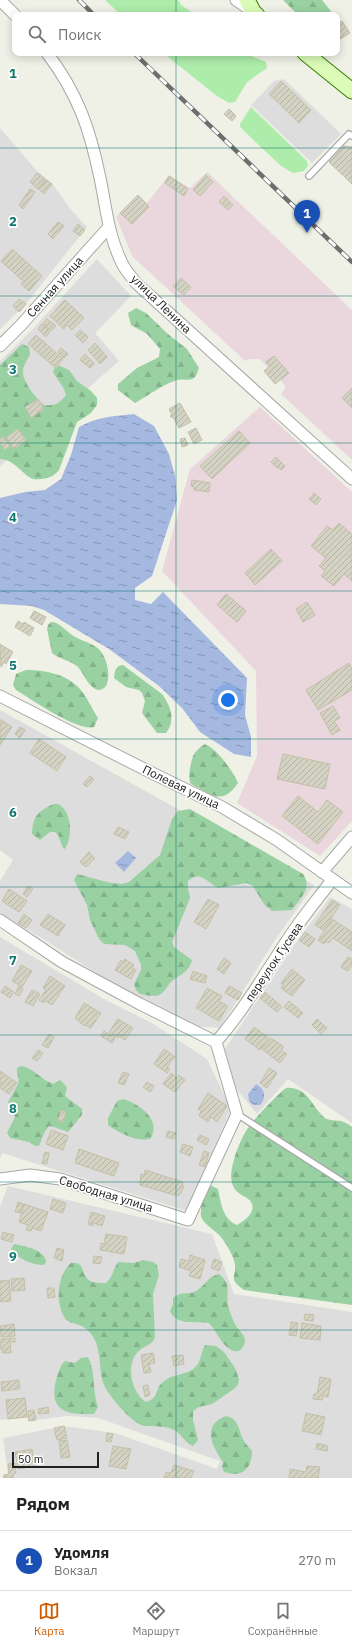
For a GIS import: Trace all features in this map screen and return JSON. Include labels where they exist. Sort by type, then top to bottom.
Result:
[{"type":"street","points":[[0,0],[12,12]]},
{"type":"street","points":[[236,0],[252,9]]},
{"type":"street","name":"улица Ленина","points":[[49,56],[62,72],[79,103],[89,131],[100,179],[108,228],[121,262],[136,283],[352,479]]},
{"type":"street","points":[[309,56],[352,91]]},
{"type":"street","name":"Сенная улица","points":[[0,346],[21,325],[108,228]]},
{"type":"street","name":"Полевая улица","points":[[0,696],[222,807],[277,840],[352,893]]},
{"type":"street","points":[[322,872],[352,837]]},
{"type":"street","name":"переулок Гусева","points":[[216,1042],[234,1021],[255,992],[288,938],[332,880]]},
{"type":"street","points":[[0,920],[62,962],[140,1004],[216,1042],[237,1114]]},
{"type":"street","name":"Свободная улица","points":[[0,1179],[30,1175],[60,1179],[188,1220],[237,1114]]},
{"type":"lane","points":[[310,176],[349,134],[352,136]]},
{"type":"lane","points":[[237,1114],[352,1188]]},
{"type":"shaded area","points":[[284,79],[341,134],[312,163],[251,105],[274,81]]},
{"type":"shaded area","points":[[0,128],[36,170],[52,183],[71,210],[87,227],[26,304],[0,329]]},
{"type":"shaded area","points":[[207,172],[352,310],[352,460],[281,394],[286,387],[280,380],[275,384],[264,371],[268,368],[260,359],[250,359],[245,361],[132,256],[116,217],[138,195],[147,203],[169,175],[190,188]]},
{"type":"shaded area","points":[[97,259],[131,296],[95,333],[119,361],[0,466],[0,361],[29,333]]},
{"type":"shaded area","points":[[260,407],[352,492],[352,821],[320,856],[237,803],[257,756],[256,671],[162,571],[190,469]]},
{"type":"shaded area","points":[[0,710],[314,885],[275,940],[220,1028],[193,1026],[122,989],[0,912],[0,881],[13,860],[0,850]]},
{"type":"shaded area","points":[[330,897],[352,909],[352,1123],[288,1079],[257,1114],[234,1086],[225,1049],[295,944]]},
{"type":"shaded area","points":[[0,937],[104,999],[152,1023],[207,1059],[231,1109],[187,1211],[2,1153],[0,1159]]},
{"type":"shaded area","points":[[8,1186],[212,1234],[234,1294],[352,1312],[352,1478],[3,1478],[3,1475],[8,1474],[3,1438],[64,1426],[115,1433],[217,1469],[220,1461],[98,1418],[67,1416],[28,1421],[27,1417],[0,1420],[0,1207]]},
{"type":"green space","points":[[105,0],[178,0],[181,5],[192,12],[118,12]]},
{"type":"green space","points":[[283,0],[322,0],[332,12],[295,12]]},
{"type":"green space","points":[[167,56],[251,56],[266,62],[267,68],[247,82],[235,102],[229,103],[217,96]]},
{"type":"green space","points":[[251,107],[307,161],[308,166],[304,171],[293,173],[281,166],[242,129],[240,124]]},
{"type":"green space","points":[[136,308],[146,313],[169,335],[187,349],[199,368],[193,378],[189,380],[171,382],[135,403],[118,390],[118,384],[137,368],[159,357],[160,349],[147,334],[131,325],[128,313]]},
{"type":"green space","points":[[22,344],[29,347],[30,354],[23,369],[23,375],[27,385],[34,395],[44,405],[56,404],[66,395],[64,389],[53,372],[55,366],[58,365],[69,370],[77,381],[91,391],[97,398],[97,405],[91,413],[77,422],[59,470],[52,476],[45,479],[33,479],[15,465],[6,460],[0,459],[0,365]]},
{"type":"green space","points":[[51,622],[54,622],[75,637],[93,645],[100,650],[105,659],[108,671],[108,682],[104,688],[98,690],[92,687],[78,667],[52,653],[47,629]]},
{"type":"green space","points":[[123,665],[162,694],[168,703],[172,719],[166,733],[157,733],[142,713],[145,701],[142,693],[139,690],[126,687],[114,678],[117,668]]},
{"type":"green space","points":[[26,670],[48,672],[62,676],[75,684],[85,696],[98,718],[94,727],[77,725],[66,720],[16,690],[13,685],[16,674]]},
{"type":"green space","points":[[205,744],[215,751],[224,761],[238,783],[226,795],[213,795],[192,785],[190,782],[190,769],[194,754]]},
{"type":"green space","points":[[53,804],[58,804],[63,807],[70,825],[68,844],[65,849],[63,848],[58,835],[55,832],[50,832],[40,840],[32,834],[37,815]]},
{"type":"green space","points":[[190,809],[303,874],[307,884],[306,889],[292,910],[272,911],[264,904],[253,886],[247,883],[218,888],[203,878],[192,878],[188,881],[190,898],[172,942],[174,947],[192,960],[191,964],[186,971],[170,983],[161,994],[152,996],[140,994],[136,990],[134,984],[141,970],[141,965],[135,951],[125,945],[104,944],[99,939],[90,920],[87,905],[74,880],[77,874],[111,883],[122,884],[129,882],[160,855],[172,819],[178,811]]},
{"type":"green space","points":[[21,1066],[29,1069],[53,1084],[60,1080],[67,1087],[65,1096],[82,1109],[82,1115],[68,1132],[49,1126],[44,1133],[39,1146],[10,1138],[7,1133],[15,1117],[8,1102],[18,1084],[19,1080],[17,1068]]},
{"type":"green space","points":[[286,1088],[300,1090],[309,1098],[320,1114],[325,1118],[341,1121],[352,1127],[352,1305],[244,1290],[234,1281],[235,1264],[225,1242],[202,1219],[201,1216],[203,1188],[212,1186],[218,1189],[223,1210],[228,1219],[232,1222],[237,1225],[246,1219],[252,1211],[253,1208],[250,1201],[236,1191],[232,1183],[231,1177],[233,1163],[238,1147],[248,1128],[266,1107]]},
{"type":"green space","points":[[124,1099],[142,1109],[151,1119],[153,1131],[151,1138],[135,1138],[123,1134],[108,1125],[108,1118],[117,1101]]},
{"type":"green space","points":[[14,1244],[34,1249],[42,1254],[46,1262],[44,1265],[39,1265],[30,1263],[17,1256],[11,1249]]},
{"type":"green space","points":[[143,1260],[153,1262],[157,1265],[159,1275],[153,1294],[155,1338],[151,1343],[136,1354],[131,1366],[132,1380],[137,1393],[141,1398],[146,1402],[150,1400],[155,1396],[160,1385],[167,1379],[194,1369],[205,1345],[216,1346],[224,1352],[235,1368],[239,1379],[238,1385],[234,1389],[212,1404],[199,1407],[193,1411],[193,1420],[198,1440],[193,1446],[187,1443],[172,1429],[159,1426],[145,1426],[140,1424],[134,1421],[122,1409],[104,1385],[98,1347],[95,1340],[85,1328],[66,1320],[62,1314],[59,1299],[60,1283],[62,1276],[71,1263],[79,1264],[90,1281],[96,1283],[106,1283],[118,1262],[134,1263]]},
{"type":"green space","points":[[219,1274],[226,1281],[228,1288],[228,1305],[234,1323],[245,1338],[244,1346],[239,1351],[229,1349],[209,1323],[181,1321],[173,1316],[170,1311],[173,1304],[173,1298],[180,1294],[196,1291],[209,1279]]},
{"type":"green space","points":[[88,1357],[92,1369],[98,1407],[94,1414],[76,1414],[68,1412],[58,1405],[55,1399],[54,1391],[58,1372],[65,1361],[75,1363],[81,1358]]},
{"type":"green space","points":[[226,1416],[234,1420],[244,1441],[252,1451],[248,1468],[236,1474],[224,1472],[222,1467],[223,1462],[215,1449],[211,1436],[213,1425],[218,1420]]},
{"type":"water","points":[[134,414],[154,426],[169,454],[175,476],[177,500],[152,576],[135,588],[135,600],[151,604],[163,592],[247,678],[245,715],[251,737],[251,757],[234,754],[200,732],[182,708],[159,686],[109,649],[44,610],[32,606],[0,604],[0,498],[25,492],[45,490],[61,479],[71,455],[79,427],[99,419]]},
{"type":"water","points":[[128,851],[136,858],[124,872],[115,863]]},
{"type":"water","points":[[256,1084],[264,1093],[264,1099],[260,1105],[253,1105],[249,1101],[248,1094]]},
{"type":"building","points":[[342,21],[350,33],[340,39],[340,22]]},
{"type":"building","points":[[281,81],[311,110],[299,123],[269,94]]},
{"type":"building","points":[[229,109],[236,116],[232,121],[224,114]]},
{"type":"building","points":[[344,146],[352,147],[352,184],[329,162]]},
{"type":"building","points":[[37,173],[45,179],[38,189],[30,182]]},
{"type":"building","points":[[206,175],[213,182],[200,196],[193,190]]},
{"type":"building","points":[[169,176],[188,189],[184,196],[165,183]]},
{"type":"building","points":[[46,180],[52,184],[44,194],[39,189]]},
{"type":"building","points":[[30,189],[35,192],[23,209],[19,205]]},
{"type":"building","points":[[138,195],[149,207],[132,224],[120,213]]},
{"type":"building","points":[[224,196],[233,205],[228,210],[219,202]]},
{"type":"building","points":[[58,222],[64,226],[53,239],[48,234]]},
{"type":"building","points":[[78,224],[85,230],[80,236],[73,231]]},
{"type":"building","points":[[12,249],[42,276],[29,291],[21,284],[24,282],[1,261]]},
{"type":"building","points":[[181,278],[191,287],[184,295],[173,286]]},
{"type":"building","points":[[19,299],[26,304],[19,312],[13,306]]},
{"type":"building","points":[[65,300],[84,318],[72,330],[67,325],[64,329],[50,316]]},
{"type":"building","points":[[47,319],[56,326],[51,331],[43,324]]},
{"type":"building","points":[[42,324],[50,332],[46,337],[38,329]]},
{"type":"building","points":[[80,330],[88,337],[83,343],[75,335]]},
{"type":"building","points":[[36,335],[63,359],[56,368],[28,344]]},
{"type":"building","points":[[95,343],[107,357],[100,364],[88,350]]},
{"type":"building","points":[[61,348],[68,354],[64,358],[58,352]]},
{"type":"building","points":[[85,354],[94,363],[90,368],[80,360]]},
{"type":"building","points":[[274,356],[289,373],[275,384],[264,371],[270,366],[266,362]]},
{"type":"building","points":[[352,388],[352,408],[342,398]]},
{"type":"building","points":[[38,399],[44,409],[31,418],[25,407]]},
{"type":"building","points":[[180,403],[191,422],[179,428],[173,417],[170,416],[172,415],[169,409]]},
{"type":"building","points":[[196,428],[202,440],[194,444],[188,432]]},
{"type":"building","points":[[18,429],[26,440],[14,449],[6,437]]},
{"type":"building","points":[[239,431],[250,443],[212,479],[200,466]]},
{"type":"building","points":[[3,437],[10,446],[5,450],[0,443],[0,439]]},
{"type":"building","points":[[185,438],[188,445],[182,447],[180,439]]},
{"type":"building","points":[[276,457],[285,466],[281,470],[271,462]]},
{"type":"building","points":[[192,480],[210,483],[209,492],[194,490],[194,487],[191,486]]},
{"type":"building","points":[[314,493],[321,499],[316,505],[309,499]]},
{"type":"building","points":[[339,523],[352,534],[352,581],[344,574],[334,586],[321,576],[325,571],[319,566],[326,558],[311,546],[327,526],[333,530]]},
{"type":"building","points":[[271,549],[282,561],[255,585],[245,573]]},
{"type":"building","points":[[226,594],[246,611],[237,622],[217,605]]},
{"type":"building","points":[[307,602],[315,615],[303,622],[296,609]]},
{"type":"building","points":[[34,611],[46,617],[42,625],[30,618]]},
{"type":"building","points":[[18,621],[23,624],[24,622],[34,628],[30,636],[15,627]]},
{"type":"building","points":[[0,644],[13,652],[6,664],[4,662],[1,667]]},
{"type":"building","points":[[349,663],[352,669],[352,690],[318,710],[306,690]]},
{"type":"building","points":[[333,706],[340,718],[334,721],[340,730],[332,735],[320,713]]},
{"type":"building","points":[[0,719],[12,727],[0,745]]},
{"type":"building","points":[[20,727],[25,730],[20,738],[15,734]]},
{"type":"building","points":[[39,739],[66,757],[57,771],[30,753]]},
{"type":"building","points":[[283,754],[330,764],[325,789],[277,779]]},
{"type":"building","points":[[90,776],[94,779],[87,787],[83,784]]},
{"type":"building","points":[[298,796],[318,812],[327,800],[343,812],[318,844],[282,816]]},
{"type":"building","points":[[118,827],[129,832],[125,839],[114,834]]},
{"type":"building","points":[[89,852],[95,858],[86,867],[80,862]]},
{"type":"building","points":[[28,886],[33,889],[27,897],[23,894]]},
{"type":"building","points":[[9,889],[27,901],[19,912],[2,901]]},
{"type":"building","points":[[208,899],[219,905],[206,929],[194,922]]},
{"type":"building","points":[[332,900],[340,905],[323,930],[315,925]]},
{"type":"building","points":[[24,914],[32,920],[26,928],[18,923]]},
{"type":"building","points":[[48,914],[65,925],[58,936],[40,925]]},
{"type":"building","points":[[332,919],[352,932],[352,951],[333,938],[329,943],[326,941],[324,944],[318,940]]},
{"type":"building","points":[[305,932],[315,939],[309,947],[299,940]]},
{"type":"building","points":[[348,957],[352,959],[352,965],[348,971],[341,967]]},
{"type":"building","points":[[224,958],[231,963],[224,974],[217,969]]},
{"type":"building","points":[[125,959],[134,965],[132,968],[136,970],[131,979],[115,970],[121,960],[123,962]]},
{"type":"building","points":[[21,965],[32,971],[22,987],[12,981]]},
{"type":"building","points":[[292,969],[305,980],[292,996],[281,988],[283,985],[281,983]]},
{"type":"building","points":[[193,971],[207,976],[205,983],[190,979]]},
{"type":"building","points":[[50,976],[65,986],[52,1005],[46,1001],[44,1003],[39,1000],[46,990],[43,988]]},
{"type":"building","points":[[5,986],[14,992],[10,998],[1,992]]},
{"type":"building","points":[[19,986],[23,989],[19,996],[15,994]]},
{"type":"building","points":[[229,986],[242,993],[238,1000],[225,993]]},
{"type":"building","points":[[207,988],[222,996],[219,1001],[228,1006],[219,1021],[196,1008]]},
{"type":"building","points":[[32,990],[40,994],[33,1006],[25,1002]]},
{"type":"building","points":[[265,992],[282,1007],[277,1012],[260,998]]},
{"type":"building","points":[[289,1001],[303,1013],[298,1018],[284,1007]]},
{"type":"building","points":[[84,1003],[101,1013],[91,1028],[85,1025],[84,1026],[75,1018]]},
{"type":"building","points":[[118,1019],[133,1028],[125,1040],[119,1036],[118,1038],[109,1032]]},
{"type":"building","points":[[317,1019],[327,1028],[321,1034],[312,1025]]},
{"type":"building","points":[[254,1027],[269,1038],[260,1050],[245,1039]]},
{"type":"building","points":[[104,1031],[115,1038],[112,1043],[101,1036]]},
{"type":"building","points":[[49,1034],[54,1037],[48,1048],[42,1045]]},
{"type":"building","points":[[271,1038],[284,1047],[281,1050],[287,1054],[280,1063],[262,1049]]},
{"type":"building","points":[[164,1049],[175,1057],[167,1067],[170,1069],[167,1073],[154,1064]]},
{"type":"building","points":[[38,1050],[43,1053],[37,1061],[32,1058]]},
{"type":"building","points":[[269,1068],[277,1073],[267,1088],[260,1083]]},
{"type":"building","points":[[0,1071],[17,1083],[9,1094],[0,1088]]},
{"type":"building","points":[[123,1072],[129,1074],[124,1085],[118,1083]]},
{"type":"building","points":[[171,1073],[177,1078],[179,1075],[185,1080],[175,1092],[163,1084]]},
{"type":"building","points":[[147,1082],[154,1086],[150,1092],[143,1087]]},
{"type":"building","points":[[208,1093],[227,1106],[217,1122],[211,1117],[208,1122],[199,1116],[201,1111],[198,1109]]},
{"type":"building","points":[[61,1110],[66,1112],[63,1122],[58,1120]]},
{"type":"building","points":[[51,1130],[68,1136],[63,1150],[46,1144]]},
{"type":"building","points":[[168,1131],[176,1133],[174,1139],[166,1137]]},
{"type":"building","points":[[200,1135],[209,1139],[206,1145],[197,1140]]},
{"type":"building","points":[[183,1144],[193,1147],[190,1156],[180,1152]]},
{"type":"building","points":[[79,1149],[119,1163],[114,1176],[75,1163]]},
{"type":"building","points":[[204,1151],[209,1153],[205,1167],[199,1165]]},
{"type":"building","points":[[45,1152],[49,1153],[47,1164],[42,1163]]},
{"type":"building","points":[[145,1170],[183,1182],[182,1185],[184,1186],[181,1193],[178,1196],[140,1185],[141,1174],[144,1175]]},
{"type":"building","points":[[53,1199],[66,1203],[63,1213],[50,1209]]},
{"type":"building","points":[[18,1202],[23,1204],[20,1213],[15,1212]]},
{"type":"building","points":[[24,1204],[48,1212],[41,1231],[32,1228],[31,1231],[26,1230],[28,1225],[19,1222]]},
{"type":"building","points":[[91,1212],[105,1216],[102,1226],[93,1223],[93,1226],[88,1224]]},
{"type":"building","points":[[3,1232],[14,1235],[12,1242],[1,1239]]},
{"type":"building","points":[[106,1234],[127,1237],[124,1254],[100,1250],[101,1243],[104,1244]]},
{"type":"building","points":[[57,1248],[64,1250],[62,1261],[54,1258]]},
{"type":"building","points":[[190,1255],[205,1260],[200,1279],[189,1276],[191,1271],[179,1267],[181,1259],[189,1261]]},
{"type":"building","points":[[94,1256],[102,1257],[100,1264],[93,1263]]},
{"type":"building","points":[[214,1259],[222,1262],[219,1271],[211,1268]]},
{"type":"building","points":[[24,1278],[25,1290],[12,1291],[11,1279]]},
{"type":"building","points":[[9,1280],[11,1301],[0,1302],[0,1281]]},
{"type":"building","points":[[47,1288],[54,1288],[55,1297],[48,1298]]},
{"type":"building","points":[[305,1314],[314,1315],[313,1321],[304,1320]]},
{"type":"building","points":[[291,1322],[298,1323],[296,1336],[289,1335]]},
{"type":"building","points":[[302,1323],[321,1326],[320,1340],[300,1338]]},
{"type":"building","points":[[14,1324],[15,1336],[1,1337],[0,1326]]},
{"type":"building","points":[[15,1338],[15,1342],[10,1342],[11,1353],[3,1353],[2,1349],[0,1349],[1,1339]]},
{"type":"building","points":[[153,1353],[155,1363],[149,1364],[151,1372],[144,1373],[141,1355]]},
{"type":"building","points":[[183,1355],[184,1364],[174,1366],[172,1356]]},
{"type":"building","points":[[320,1377],[331,1379],[328,1397],[323,1396],[322,1400],[313,1399],[314,1394],[317,1394]]},
{"type":"building","points":[[19,1380],[20,1389],[2,1391],[1,1382]]},
{"type":"building","points":[[148,1385],[150,1395],[145,1397],[143,1386]]},
{"type":"building","points":[[25,1398],[27,1417],[8,1419],[6,1400]]},
{"type":"building","points":[[48,1407],[49,1413],[39,1414],[38,1409]]},
{"type":"building","points":[[34,1410],[36,1420],[29,1421],[28,1411]]},
{"type":"building","points":[[306,1413],[325,1417],[321,1435],[302,1431]]},
{"type":"building","points":[[64,1426],[67,1438],[57,1440],[54,1428]]},
{"type":"building","points":[[107,1433],[113,1434],[111,1442],[106,1441]]},
{"type":"building","points":[[67,1440],[70,1457],[61,1458],[59,1441]]},
{"type":"building","points":[[317,1443],[328,1446],[327,1451],[316,1449]]},
{"type":"building","points":[[113,1446],[131,1449],[126,1469],[109,1466]]},
{"type":"building","points":[[32,1449],[35,1466],[18,1469],[15,1452]]},
{"type":"building","points":[[15,1463],[16,1473],[13,1474],[13,1478],[4,1478],[4,1475],[9,1474],[8,1464]]},
{"type":"building","points":[[174,1465],[194,1471],[191,1478],[164,1478],[166,1472],[171,1473]]},
{"type":"building","points":[[307,1466],[320,1467],[318,1478],[289,1478],[290,1469],[306,1472]]},
{"type":"railway","points":[[79,0],[91,12]]},
{"type":"railway","points":[[137,56],[352,262]]},
{"type":"place","name":"Удомля","points":[[307,233]]}]
